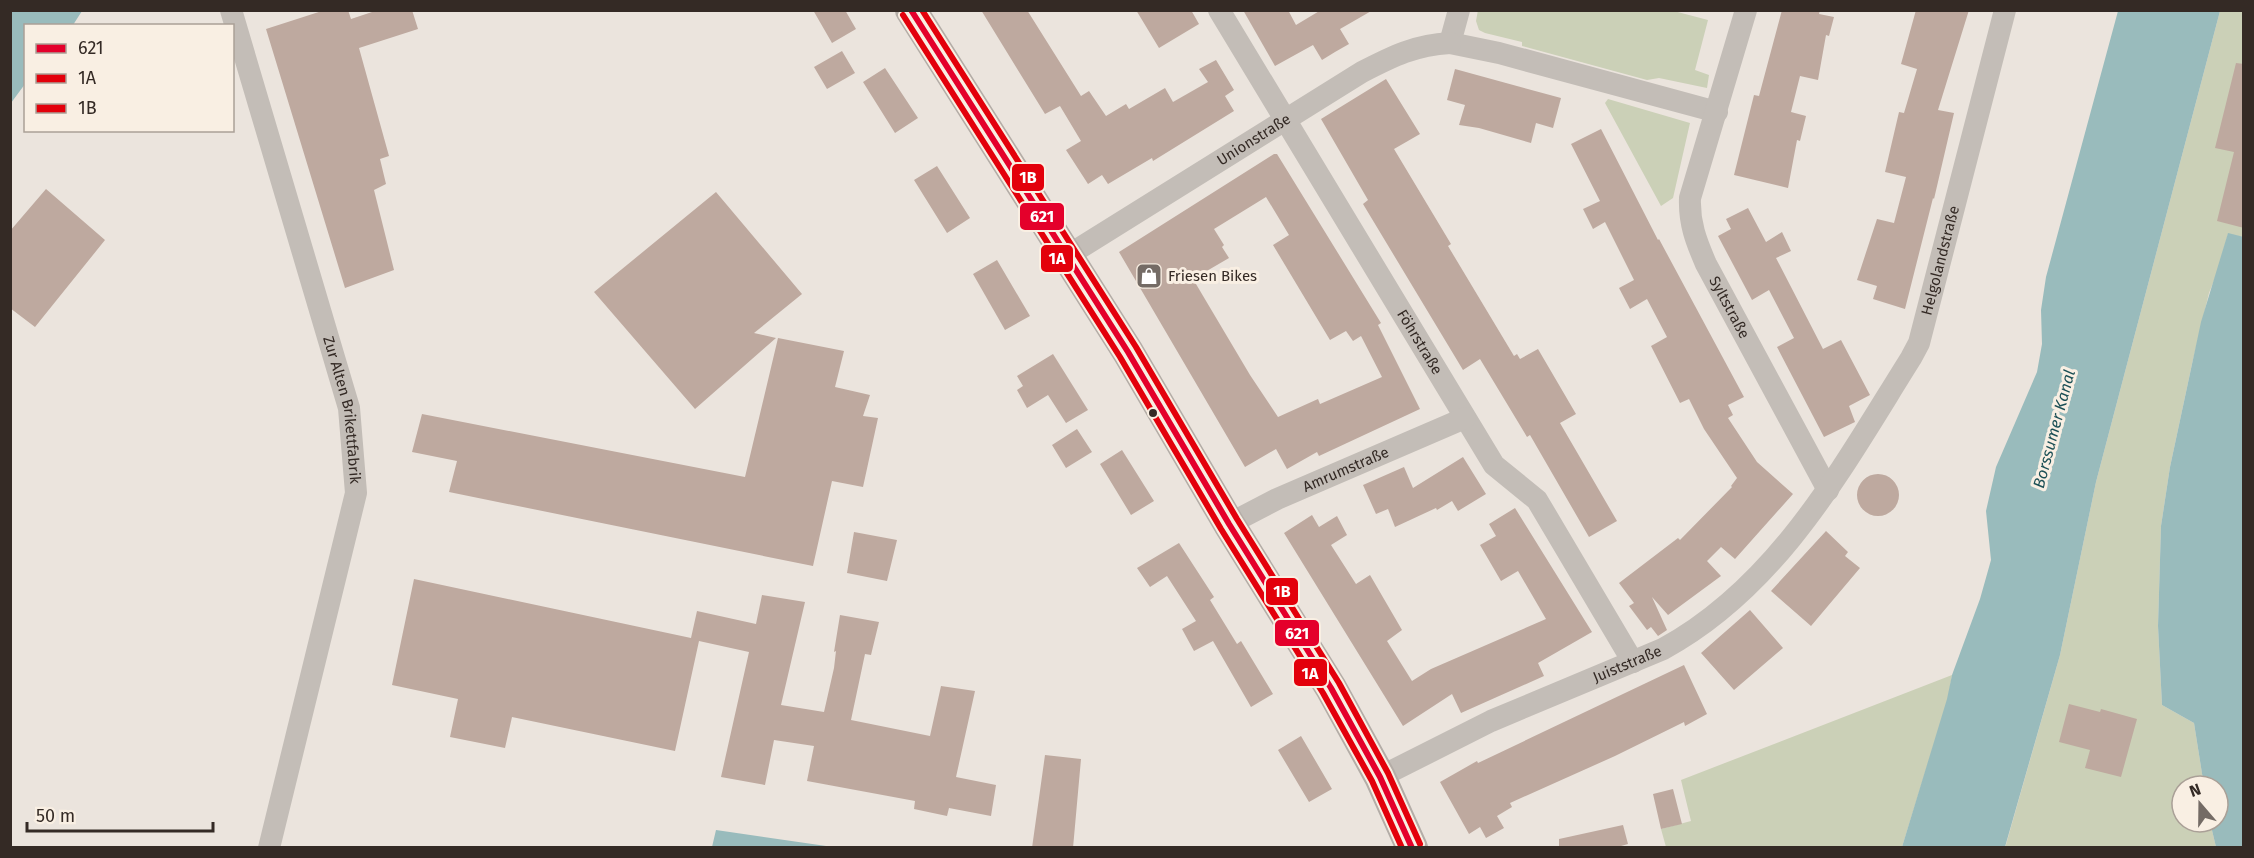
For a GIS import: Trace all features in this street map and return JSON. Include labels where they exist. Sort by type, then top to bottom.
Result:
[{"type":"main road","points":[[911,10],[1128,352],[1229,524],[1331,688],[1380,777],[1412,848]]},
{"type":"street","name":"Zur Alten Brikettfabrik","points":[[231,10],[349,408],[356,493],[269,848]]},
{"type":"street","name":"Föhrstraße","points":[[1219,10],[1283,120],[1494,465],[1537,500],[1634,662]]},
{"type":"street","points":[[1450,43],[1459,10]]},
{"type":"street","name":"Syltstraße","points":[[1746,10],[1690,198],[1689,215],[1693,234],[1741,331],[1828,490]]},
{"type":"street","name":"Helgolandstraße","points":[[1828,490],[1919,343],[2005,10]]},
{"type":"street","name":"Unionstraße","points":[[1067,256],[1283,120],[1398,53],[1428,44],[1450,43],[1499,52],[1717,112]]},
{"type":"street","name":"Amrumstraße","points":[[1229,524],[1277,499],[1465,418]]},
{"type":"street","name":"Juiststraße","points":[[1380,777],[1491,721],[1634,662],[1676,642],[1720,610],[1756,579],[1828,490]]},
{"type":"green space","points":[[1478,10],[1670,10],[1708,20],[1695,70],[1709,75],[1707,88],[1659,78],[1647,80],[1522,46],[1522,42],[1479,30],[1476,21]]},
{"type":"green space","points":[[2220,11],[2243,11],[2243,237],[2228,234],[2209,293],[2170,467],[2161,526],[2158,626],[2162,705],[2194,723],[2202,774],[2170,774],[2170,834],[2213,834],[2216,847],[2005,848],[2060,655],[2096,482]]},
{"type":"green space","points":[[1608,99],[1690,123],[1673,198],[1661,206],[1605,103]]},
{"type":"green space","points":[[1952,675],[1948,699],[1902,847],[1666,847],[1661,829],[1691,821],[1681,780]]},
{"type":"water","points":[[11,10],[82,11],[74,24],[24,24],[24,85],[11,103]]},
{"type":"water","name":"Borssumer Kanal","points":[[2118,11],[2220,11],[2096,482],[2060,655],[2005,847],[1902,847],[1947,699],[1952,675],[1980,599],[1991,560],[1986,511],[1996,467],[2037,372],[2042,344],[2041,310],[2046,277]]},
{"type":"water","points":[[2228,233],[2244,237],[2243,848],[2216,847],[2213,834],[2230,834],[2230,774],[2202,774],[2194,723],[2162,705],[2158,626],[2161,526],[2170,467],[2201,322]]},
{"type":"water","points":[[716,830],[833,847],[712,847]]},
{"type":"building","points":[[325,10],[348,10],[351,19],[378,10],[412,10],[418,29],[359,48],[389,156],[380,159],[386,184],[374,190],[394,270],[345,288],[266,29]]},
{"type":"building","points":[[813,10],[845,10],[856,29],[832,43]]},
{"type":"building","points":[[981,10],[1027,10],[1081,96],[1089,91],[1106,116],[1126,104],[1129,109],[1165,88],[1173,102],[1208,82],[1199,69],[1216,60],[1234,90],[1225,96],[1234,111],[1153,161],[1152,158],[1108,184],[1102,175],[1088,184],[1066,150],[1081,141],[1060,106],[1045,114]]},
{"type":"building","points":[[1136,10],[1191,10],[1199,24],[1159,48]]},
{"type":"building","points":[[1243,10],[1288,10],[1296,25],[1321,10],[1373,10],[1340,29],[1349,44],[1322,60],[1313,45],[1275,66]]},
{"type":"building","points":[[1782,10],[1820,10],[1819,14],[1834,17],[1829,36],[1826,35],[1818,80],[1800,76],[1791,112],[1806,116],[1800,141],[1797,140],[1788,188],[1734,175],[1754,95],[1759,96]]},
{"type":"building","points":[[1916,10],[1969,10],[1938,110],[1954,113],[1905,309],[1873,299],[1877,286],[1857,280],[1877,219],[1894,223],[1906,177],[1885,172],[1899,112],[1904,113],[1917,69],[1901,64]]},
{"type":"building","points":[[842,51],[855,73],[827,89],[814,67]]},
{"type":"building","points":[[2236,63],[2244,64],[2244,228],[2217,221],[2234,152],[2215,148]]},
{"type":"building","points":[[885,68],[918,118],[895,133],[863,82]]},
{"type":"building","points":[[1455,69],[1561,98],[1553,128],[1536,123],[1531,143],[1479,128],[1459,125],[1465,105],[1447,100]]},
{"type":"building","points":[[1386,79],[1420,134],[1394,149],[1451,244],[1448,246],[1514,356],[1517,354],[1520,359],[1538,349],[1576,414],[1560,423],[1617,521],[1589,537],[1530,435],[1527,437],[1480,359],[1463,370],[1363,204],[1368,200],[1321,119]]},
{"type":"building","points":[[1601,129],[1658,240],[1744,397],[1728,405],[1733,415],[1728,418],[1757,462],[1793,494],[1735,559],[1721,547],[1707,561],[1721,576],[1668,615],[1652,597],[1667,630],[1658,636],[1651,627],[1647,630],[1629,606],[1634,603],[1619,583],[1678,538],[1680,540],[1732,487],[1737,478],[1704,429],[1689,399],[1680,403],[1651,346],[1667,337],[1647,299],[1630,309],[1619,288],[1634,280],[1605,222],[1593,229],[1583,209],[1600,201],[1571,144]]},
{"type":"building","points":[[1277,154],[1381,323],[1378,325],[1420,409],[1319,456],[1317,452],[1287,469],[1276,449],[1245,467],[1119,252]],"holes":[[[1266,197],[1289,235],[1273,245],[1330,340],[1346,331],[1353,341],[1361,336],[1382,377],[1320,404],[1318,399],[1278,417],[1250,375],[1193,279],[1229,258],[1214,229]]]},
{"type":"building","points":[[937,166],[970,218],[947,233],[914,180]]},
{"type":"building","points":[[46,189],[105,240],[35,327],[10,308],[10,231]]},
{"type":"building","points":[[716,192],[802,294],[754,333],[776,338],[695,409],[594,292]]},
{"type":"building","points":[[1748,208],[1766,242],[1782,232],[1791,251],[1776,258],[1823,349],[1841,340],[1870,395],[1849,406],[1855,422],[1824,437],[1777,347],[1794,338],[1769,290],[1752,300],[1718,236],[1731,229],[1726,219]]},
{"type":"building","points":[[997,260],[1030,316],[1005,330],[973,274]]},
{"type":"building","points":[[778,338],[844,351],[835,387],[870,395],[863,416],[878,418],[863,487],[832,481],[813,566],[449,492],[457,461],[412,452],[422,414],[745,477]]},
{"type":"building","points":[[1053,354],[1088,410],[1066,423],[1048,395],[1027,408],[1017,390],[1023,386],[1017,376]]},
{"type":"building","points":[[1077,429],[1092,452],[1066,468],[1052,445]]},
{"type":"building","points":[[1122,450],[1154,501],[1131,515],[1100,464]]},
{"type":"building","points":[[1463,457],[1486,494],[1458,511],[1452,501],[1437,510],[1436,508],[1395,527],[1388,509],[1376,514],[1363,485],[1404,467],[1413,488]]},
{"type":"building","points":[[1878,474],[1893,480],[1899,495],[1893,510],[1878,516],[1863,510],[1857,495],[1863,480]]},
{"type":"building","points":[[1515,508],[1592,632],[1538,663],[1544,676],[1461,713],[1452,694],[1403,726],[1284,533],[1312,515],[1319,527],[1337,516],[1347,535],[1331,545],[1356,584],[1370,575],[1402,630],[1387,641],[1412,681],[1431,669],[1546,619],[1518,571],[1501,581],[1480,545],[1496,536],[1489,524]]},
{"type":"building","points":[[1826,531],[1848,552],[1845,556],[1860,568],[1811,626],[1771,591]]},
{"type":"building","points":[[854,532],[897,540],[887,581],[847,573]]},
{"type":"building","points":[[1179,543],[1214,597],[1210,600],[1237,644],[1241,641],[1273,694],[1251,707],[1213,641],[1194,651],[1182,629],[1196,621],[1167,576],[1150,587],[1137,568]]},
{"type":"building","points":[[414,579],[691,638],[697,611],[756,624],[762,595],[805,602],[781,705],[824,712],[834,668],[840,615],[879,622],[871,655],[865,654],[851,720],[930,736],[941,686],[975,691],[956,777],[996,785],[991,816],[949,808],[947,816],[914,809],[915,801],[807,781],[814,746],[774,740],[765,785],[721,777],[749,652],[699,641],[675,751],[512,717],[505,748],[450,737],[458,699],[392,685]]},
{"type":"building","points":[[1750,610],[1783,648],[1734,690],[1701,653]]},
{"type":"building","points":[[1684,665],[1707,714],[1685,726],[1684,722],[1510,803],[1512,807],[1497,816],[1504,828],[1486,838],[1480,827],[1469,834],[1440,782],[1477,761],[1478,763]]},
{"type":"building","points":[[2069,704],[2100,712],[2101,709],[2137,719],[2121,777],[2085,768],[2090,750],[2059,742]]},
{"type":"building","points":[[1301,736],[1332,789],[1309,802],[1278,750]]},
{"type":"building","points":[[1045,755],[1081,759],[1073,848],[1032,848]]},
{"type":"building","points":[[1673,789],[1682,824],[1661,829],[1653,794]]},
{"type":"building","points":[[1623,825],[1628,844],[1614,848],[1559,848],[1559,839]]},
{"type":"transit line","name":"621","points":[[911,10],[1128,352],[1229,524],[1331,688],[1380,777],[1412,848]]},
{"type":"transit line","name":"1B","points":[[922,10],[1136,347],[1237,519],[1339,683],[1388,773],[1420,844]]},
{"type":"transit line","name":"1A","points":[[903,15],[1120,357],[1221,529],[1323,693],[1372,781],[1402,848]]},
{"type":"place","name":"Friesen Bikes","points":[[1149,276]]}]
